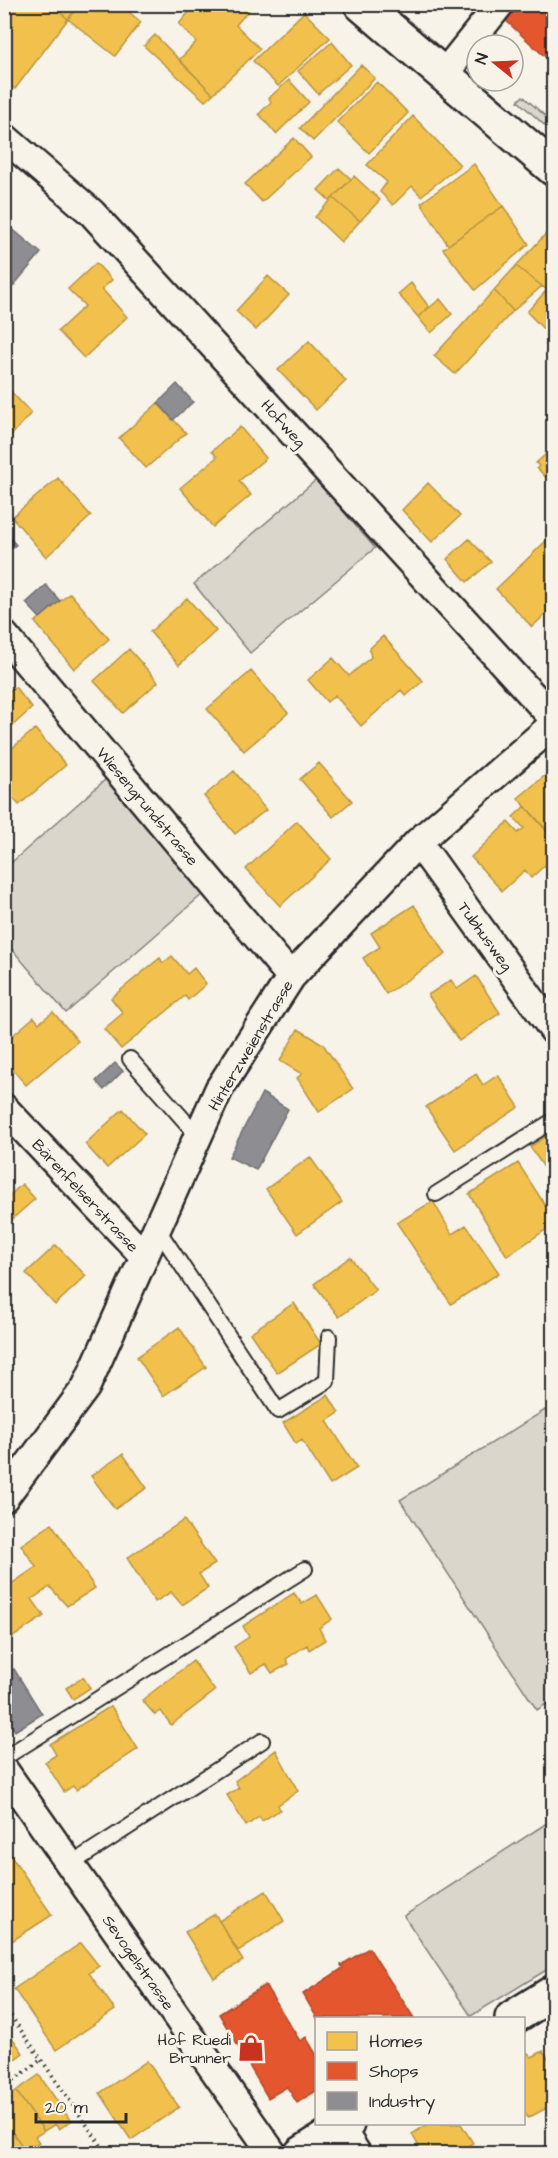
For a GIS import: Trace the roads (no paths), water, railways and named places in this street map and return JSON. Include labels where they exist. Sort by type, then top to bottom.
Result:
[{"type":"street","points":[[361,4],[554,169]]},
{"type":"street","points":[[444,74],[500,4]]},
{"type":"street","name":"Hofweg","points":[[4,137],[92,213],[554,719]]},
{"type":"street","name":"Wiesengrundstrasse","points":[[4,634],[291,977]]},
{"type":"street","name":"Hinterzweienstrasse","points":[[4,1498],[86,1387],[219,1089],[291,977],[418,842],[554,724]]},
{"type":"street","name":"Tubhusweg","points":[[418,842],[554,1030]]},
{"type":"street","name":"Bärenfelserstrasse","points":[[4,1108],[143,1255]]},
{"type":"street","name":"Sevogelstrasse","points":[[4,1770],[273,2154]]},
{"type":"street","points":[[515,2017],[554,1992]]},
{"type":"street","points":[[301,2154],[348,2135]]},
{"type":"lane","points":[[129,1059],[198,1136]]},
{"type":"lane","points":[[436,1194],[554,1120]]},
{"type":"lane","points":[[156,1227],[278,1411],[327,1381],[329,1337]]},
{"type":"lane","points":[[4,1758],[305,1569]]},
{"type":"lane","points":[[71,1864],[262,1741]]},
{"type":"place","name":"Hof Ruedi Brunner","points":[[251,2048]]}]
